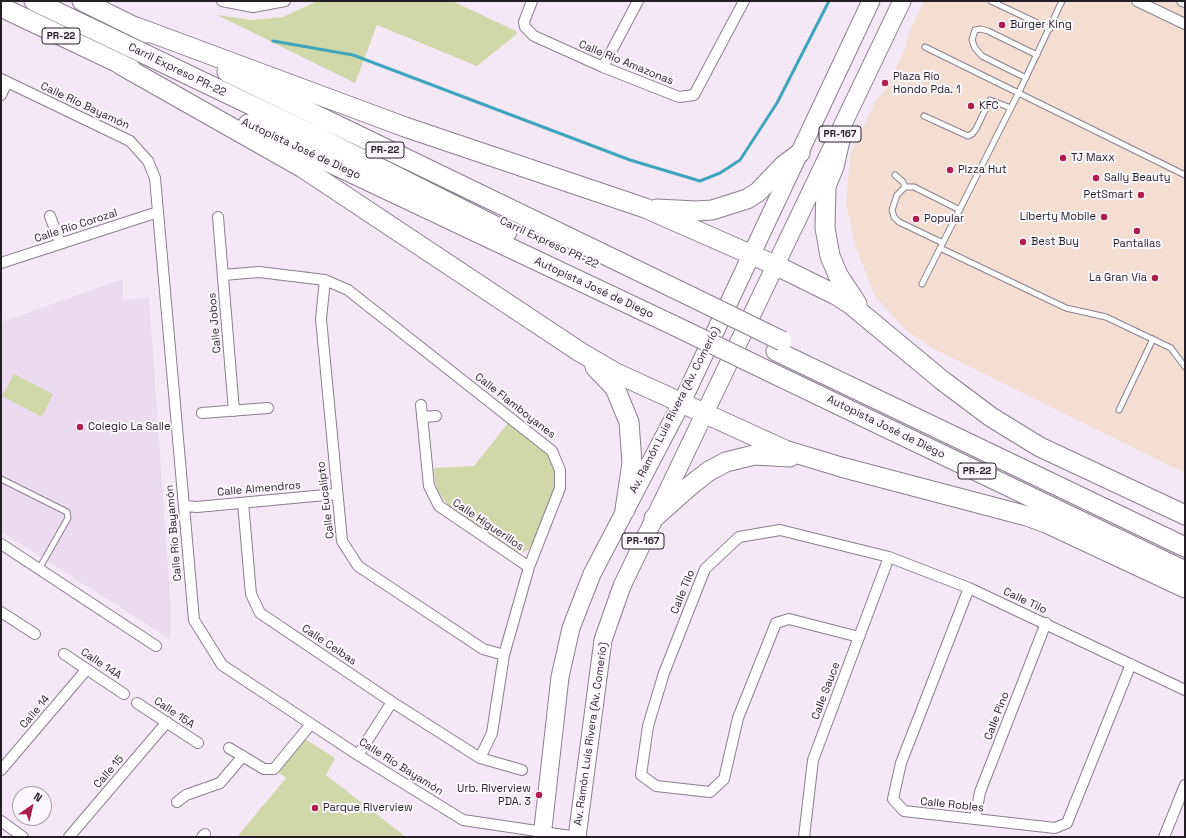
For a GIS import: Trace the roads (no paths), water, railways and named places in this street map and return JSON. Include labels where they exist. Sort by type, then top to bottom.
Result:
[{"type":"highway","name":"Carril Expreso PR-22","points":[[34,1],[320,138],[401,173],[682,311]]},
{"type":"highway","name":"Autopista José de Diego","points":[[82,1],[386,150],[682,311],[774,356],[1185,534]]},
{"type":"highway","name":"Autopista José de Diego","points":[[1,7],[121,65],[682,311],[774,356],[1185,570]]},
{"type":"highway","points":[[136,27],[405,127],[645,208],[777,266],[836,295],[865,315],[943,381],[991,417],[1017,433],[1040,447],[1185,515]]},
{"type":"highway","points":[[121,65],[303,168],[580,352],[616,373],[705,412],[785,450],[1027,516],[1046,523],[1185,588]]},
{"type":"highway","points":[[843,127],[834,167],[826,186],[825,228],[830,256],[838,275],[865,315]]},
{"type":"highway","points":[[645,208],[696,211],[731,205],[747,199],[758,192],[784,165],[800,153]]},
{"type":"highway","points":[[580,352],[615,388],[629,422],[632,463],[625,510]]},
{"type":"highway","points":[[774,356],[1185,547]]},
{"type":"highway","points":[[774,356],[1185,559]]},
{"type":"highway","points":[[654,518],[703,476],[731,461],[754,455],[814,459]]},
{"type":"main road","name":"Av. Ramón Luis Rivera (Av. Comerío)","points":[[542,835],[560,677],[571,628],[592,574],[682,402],[871,1]]},
{"type":"main road","name":"Av. Ramón Luis Rivera (Av. Comerío)","points":[[577,837],[603,640],[622,586],[777,266],[902,1]]},
{"type":"street","points":[[222,1],[253,7],[285,1]]},
{"type":"street","name":"Calle Río Amazonas","points":[[532,1],[524,22],[525,27],[534,36],[603,67],[679,97],[694,95],[744,1]]},
{"type":"street","points":[[603,67],[638,1]]},
{"type":"street","points":[[1137,1],[1185,24]]},
{"type":"street","points":[[1,95],[4,81]]},
{"type":"street","name":"Calle Río Bayamón","points":[[4,81],[130,141],[148,161],[155,178],[194,620],[222,665],[358,755],[463,820],[542,835],[577,837]]},
{"type":"street","name":"Calle Río Corozal","points":[[1,263],[158,212]]},
{"type":"street","points":[[50,216],[60,243]]},
{"type":"street","name":"Calle Jobos","points":[[218,217],[234,411]]},
{"type":"street","name":"Calle Flamboyanes","points":[[223,275],[259,272],[325,280],[348,290],[552,451],[560,470],[560,488],[529,567],[504,655],[492,733],[480,758]]},
{"type":"street","name":"Calle Eucalipto","points":[[325,280],[321,318],[336,494],[342,541],[358,566],[483,649],[504,655]]},
{"type":"street","name":"Calle Higuerillos","points":[[421,405],[429,486],[439,506],[529,567]]},
{"type":"street","points":[[202,414],[268,408]]},
{"type":"street","points":[[422,417],[436,416]]},
{"type":"street","name":"Calle Almendros","points":[[184,506],[243,503],[336,494]]},
{"type":"street","name":"Calle Ceibas","points":[[243,503],[251,594],[260,613],[392,702],[480,758],[522,770]]},
{"type":"street","name":"Calle Tilo","points":[[859,637],[789,619],[776,623],[738,718],[724,779],[710,792],[656,786],[641,776],[648,726],[664,673],[705,569],[739,537],[780,530],[889,558],[969,588],[1046,623],[1185,690]]},
{"type":"street","points":[[1,544],[156,646]]},
{"type":"street","name":"Calle Sauce","points":[[804,837],[813,760],[889,558]]},
{"type":"street","name":"Calle Robles","points":[[969,588],[901,763],[893,800],[904,811],[1056,828],[1067,823],[1131,664]]},
{"type":"street","points":[[2,616],[35,634]]},
{"type":"street","name":"Calle Pino","points":[[975,819],[980,792],[1046,623]]},
{"type":"street","name":"Calle 14A","points":[[64,654],[124,694]]},
{"type":"street","name":"Calle 14","points":[[1,770],[87,669]]},
{"type":"street","name":"Calle 15A","points":[[137,702],[198,743]]},
{"type":"street","points":[[358,755],[392,702]]},
{"type":"street","name":"Calle 15","points":[[69,837],[167,722]]},
{"type":"street","points":[[229,748],[264,769],[274,769],[311,724]]},
{"type":"street","points":[[177,802],[186,794],[220,783],[243,756]]},
{"type":"street","points":[[1164,837],[1185,785]]},
{"type":"street","points":[[1,821],[23,837]]},
{"type":"lane","points":[[991,1],[1050,29]]},
{"type":"lane","points":[[922,284],[1026,78],[1062,1]]},
{"type":"lane","points":[[1026,78],[982,56],[972,40],[975,30],[981,29],[988,31],[1037,55]]},
{"type":"lane","points":[[925,47],[1185,175]]},
{"type":"lane","points":[[924,116],[968,136],[976,129],[990,100],[1011,108]]},
{"type":"lane","points":[[895,176],[903,182],[905,187]]},
{"type":"lane","points":[[960,210],[914,187],[905,187],[901,190],[893,204],[892,210],[894,217],[899,222],[1066,308],[1099,314],[1171,348],[1185,368]]},
{"type":"lane","points":[[1119,410],[1153,339]]},
{"type":"lane","points":[[1,479],[68,512],[68,518],[39,569]]},
{"type":"waterway","points":[[273,41],[353,55],[630,160],[700,181],[720,173],[740,160],[777,103],[829,1]]},
{"type":"place","name":"Burger King","points":[[1002,25]]},
{"type":"place","name":"Plaza Río Hondo Pda. 1","points":[[885,83]]},
{"type":"place","name":"KFC","points":[[971,106]]},
{"type":"place","name":"TJ Maxx","points":[[1063,158]]},
{"type":"place","name":"Pizza Hut","points":[[950,170]]},
{"type":"place","name":"Sally Beauty","points":[[1096,178]]},
{"type":"place","name":"PetSmart","points":[[1141,195]]},
{"type":"place","name":"Liberty Mobile","points":[[1104,217]]},
{"type":"place","name":"Popular","points":[[916,219]]},
{"type":"place","name":"Pantallas","points":[[1137,231]]},
{"type":"place","name":"Best Buy","points":[[1023,242]]},
{"type":"place","name":"La Gran Vía","points":[[1155,278]]},
{"type":"place","name":"Colegio La Salle","points":[[80,427]]},
{"type":"place","name":"Urb. Riverview PDA. 3","points":[[539,795]]},
{"type":"place","name":"Parque Riverview","points":[[315,808]]}]
